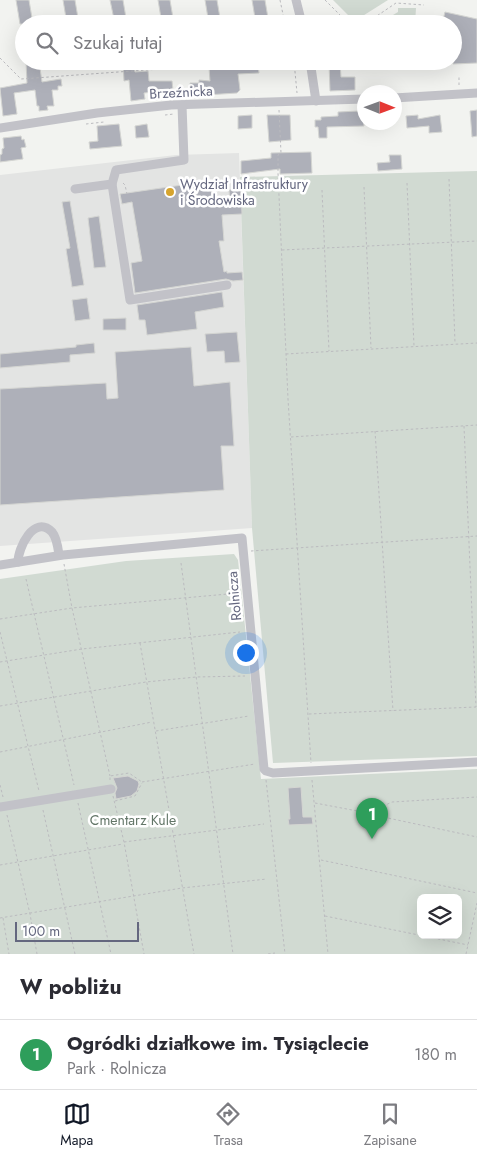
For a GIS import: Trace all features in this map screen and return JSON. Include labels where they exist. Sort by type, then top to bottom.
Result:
[{"type":"street","points":[[296,0],[300,15]]},
{"type":"street","points":[[311,70],[316,101]]},
{"type":"street","points":[[402,98],[477,93]]},
{"type":"street","name":"Brzeźnicka","points":[[0,128],[97,113],[182,105],[357,99]]},
{"type":"street","points":[[182,105],[184,160],[116,170],[113,181],[130,300],[227,285]]},
{"type":"street","points":[[75,189],[113,181]]},
{"type":"street","points":[[18,562],[18,555],[25,540],[29,533],[36,529],[44,528],[52,533],[61,555]]},
{"type":"street","name":"Rolnicza","points":[[0,565],[61,555],[242,538],[264,766]]},
{"type":"street","points":[[264,766],[266,772],[273,773],[477,762]]},
{"type":"street","points":[[2,807],[111,788]]},
{"type":"path","points":[[280,0],[283,15]]},
{"type":"path","points":[[325,0],[339,15]]},
{"type":"path","points":[[378,15],[396,3],[424,5]]},
{"type":"path","points":[[0,58],[21,79],[146,70]]},
{"type":"path","points":[[295,70],[297,95]]},
{"type":"path","points":[[459,75],[459,83]]},
{"type":"path","points":[[278,102],[281,153],[278,155],[278,173],[290,437],[312,771],[328,954]]},
{"type":"path","points":[[449,179],[456,344]]},
{"type":"path","points":[[113,181],[125,185],[127,194]]},
{"type":"path","points":[[407,183],[414,346]]},
{"type":"path","points":[[364,187],[372,349]]},
{"type":"path","points":[[322,190],[329,351]]},
{"type":"path","points":[[281,250],[477,241]]},
{"type":"path","points":[[286,354],[477,343]]},
{"type":"path","points":[[290,437],[477,425]]},
{"type":"path","points":[[308,714],[477,707],[464,426]]},
{"type":"path","points":[[375,431],[393,711]]},
{"type":"path","points":[[243,552],[477,536]]},
{"type":"path","points":[[61,555],[124,843],[144,954]]},
{"type":"path","points":[[181,563],[233,954]]},
{"type":"path","points":[[26,579],[112,954]]},
{"type":"path","points":[[0,619],[72,608],[240,593]]},
{"type":"path","points":[[0,662],[82,649],[240,632]]},
{"type":"path","points":[[140,643],[194,954]]},
{"type":"path","points":[[0,706],[146,682],[196,677],[245,676]]},
{"type":"path","points":[[155,731],[249,716]]},
{"type":"path","points":[[0,752],[153,722]]},
{"type":"path","points":[[110,776],[129,773],[142,782],[209,771],[264,766],[284,954]]},
{"type":"path","points":[[114,801],[135,796],[142,782]]},
{"type":"path","points":[[0,785],[2,807],[18,861],[37,954]]},
{"type":"path","points":[[368,813],[392,802],[477,797]]},
{"type":"path","points":[[315,803],[477,837]]},
{"type":"path","points":[[0,865],[124,843],[264,824]]},
{"type":"path","points":[[320,859],[477,893]]},
{"type":"path","points":[[9,954],[1,918],[182,888],[267,879]]},
{"type":"path","points":[[466,954],[477,904]]},
{"type":"path","points":[[325,915],[468,946]]},
{"type":"path","points":[[268,954],[275,953]]},
{"type":"shaded area","points":[[239,153],[252,528],[0,546],[0,175],[176,155]]},
{"type":"green space","points":[[333,0],[388,0],[364,15],[348,15]]},
{"type":"green space","points":[[398,8],[416,8],[416,15],[393,15],[398,12]]},
{"type":"green space","points":[[477,171],[477,756],[273,763],[252,528],[240,177]]},
{"type":"green space","name":"Cmentarz Kule","points":[[234,554],[238,560],[261,779],[477,769],[477,954],[0,954],[0,579],[126,561]]},
{"type":"building","points":[[16,0],[29,0],[32,15],[18,15]]},
{"type":"building","points":[[63,0],[75,0],[78,15],[66,15]]},
{"type":"building","points":[[110,0],[123,0],[126,15],[113,15]]},
{"type":"building","points":[[158,0],[170,0],[172,15],[160,15]]},
{"type":"building","points":[[205,0],[217,0],[220,15],[208,15]]},
{"type":"building","points":[[252,0],[265,0],[268,15],[254,15]]},
{"type":"building","points":[[445,12],[459,15],[444,15]]},
{"type":"building","points":[[462,16],[477,19],[477,63],[462,64]]},
{"type":"building","points":[[26,70],[40,70],[42,82],[61,79],[62,86],[58,86],[58,90],[52,90],[54,106],[47,106],[48,110],[39,111],[35,90],[14,93],[17,114],[3,116],[0,88],[27,83]]},
{"type":"building","points":[[123,70],[135,70],[135,72],[148,71],[149,81],[172,81],[173,90],[144,93],[145,99],[131,101],[129,80],[124,81]]},
{"type":"building","points":[[209,70],[259,70],[259,73],[238,74],[240,90],[237,93],[191,96],[190,83],[199,83],[199,80],[210,81]]},
{"type":"building","points":[[329,70],[341,70],[341,77],[355,77],[355,90],[330,91]]},
{"type":"building","points":[[477,110],[477,136],[472,137],[470,111]]},
{"type":"building","points":[[357,111],[357,126],[327,127],[327,138],[319,138],[318,127],[315,127],[315,120],[321,120],[321,117],[338,116],[338,112]]},
{"type":"building","points":[[252,115],[252,128],[238,129],[238,116]]},
{"type":"building","points":[[267,115],[290,115],[291,140],[269,142]]},
{"type":"building","points":[[418,115],[418,119],[440,115],[442,132],[429,133],[429,126],[407,128],[406,116]]},
{"type":"building","points":[[119,124],[122,146],[90,149],[89,142],[98,141],[97,126]]},
{"type":"building","points":[[147,124],[149,137],[136,138],[135,126]]},
{"type":"building","points":[[21,136],[26,147],[21,148],[23,159],[0,162],[0,155],[4,148],[3,138]]},
{"type":"building","points":[[311,152],[312,173],[280,174],[280,169],[241,174],[241,161],[271,158],[271,153]]},
{"type":"building","points":[[389,155],[401,155],[402,169],[378,171],[377,163],[390,162]]},
{"type":"building","points":[[210,181],[214,205],[230,202],[229,190],[241,189],[242,214],[222,215],[224,241],[219,241],[224,272],[242,272],[243,280],[233,281],[226,279],[135,293],[131,263],[142,261],[132,202],[122,204],[120,194]]},
{"type":"building","points":[[70,201],[84,285],[72,287],[66,249],[70,248],[62,202]]},
{"type":"building","points":[[99,216],[106,267],[94,268],[88,218]]},
{"type":"building","points":[[222,292],[224,307],[195,312],[197,329],[147,335],[145,320],[139,320],[137,305]]},
{"type":"building","points":[[87,298],[90,319],[75,321],[72,300]]},
{"type":"building","points":[[126,318],[126,330],[103,330],[103,319]]},
{"type":"building","points":[[237,332],[240,362],[225,363],[224,351],[207,352],[205,334]]},
{"type":"building","points":[[94,343],[95,353],[70,355],[70,362],[0,368],[0,354],[76,347],[76,345]]},
{"type":"building","points":[[191,347],[194,386],[230,382],[234,446],[221,446],[224,490],[0,505],[0,389],[106,383],[107,399],[118,398],[115,352]]},
{"type":"building","points":[[128,776],[138,781],[137,791],[131,796],[116,799],[115,793],[117,788],[113,778]]},
{"type":"building","points":[[301,787],[303,817],[312,817],[313,824],[289,825],[288,788]]},
{"type":"place","name":"Wydział Infrastruktury i Środowiska","points":[[170,192]]},
{"type":"place","name":"Ogródki działkowe im. Tysiąclecie","points":[[372,839]]}]
